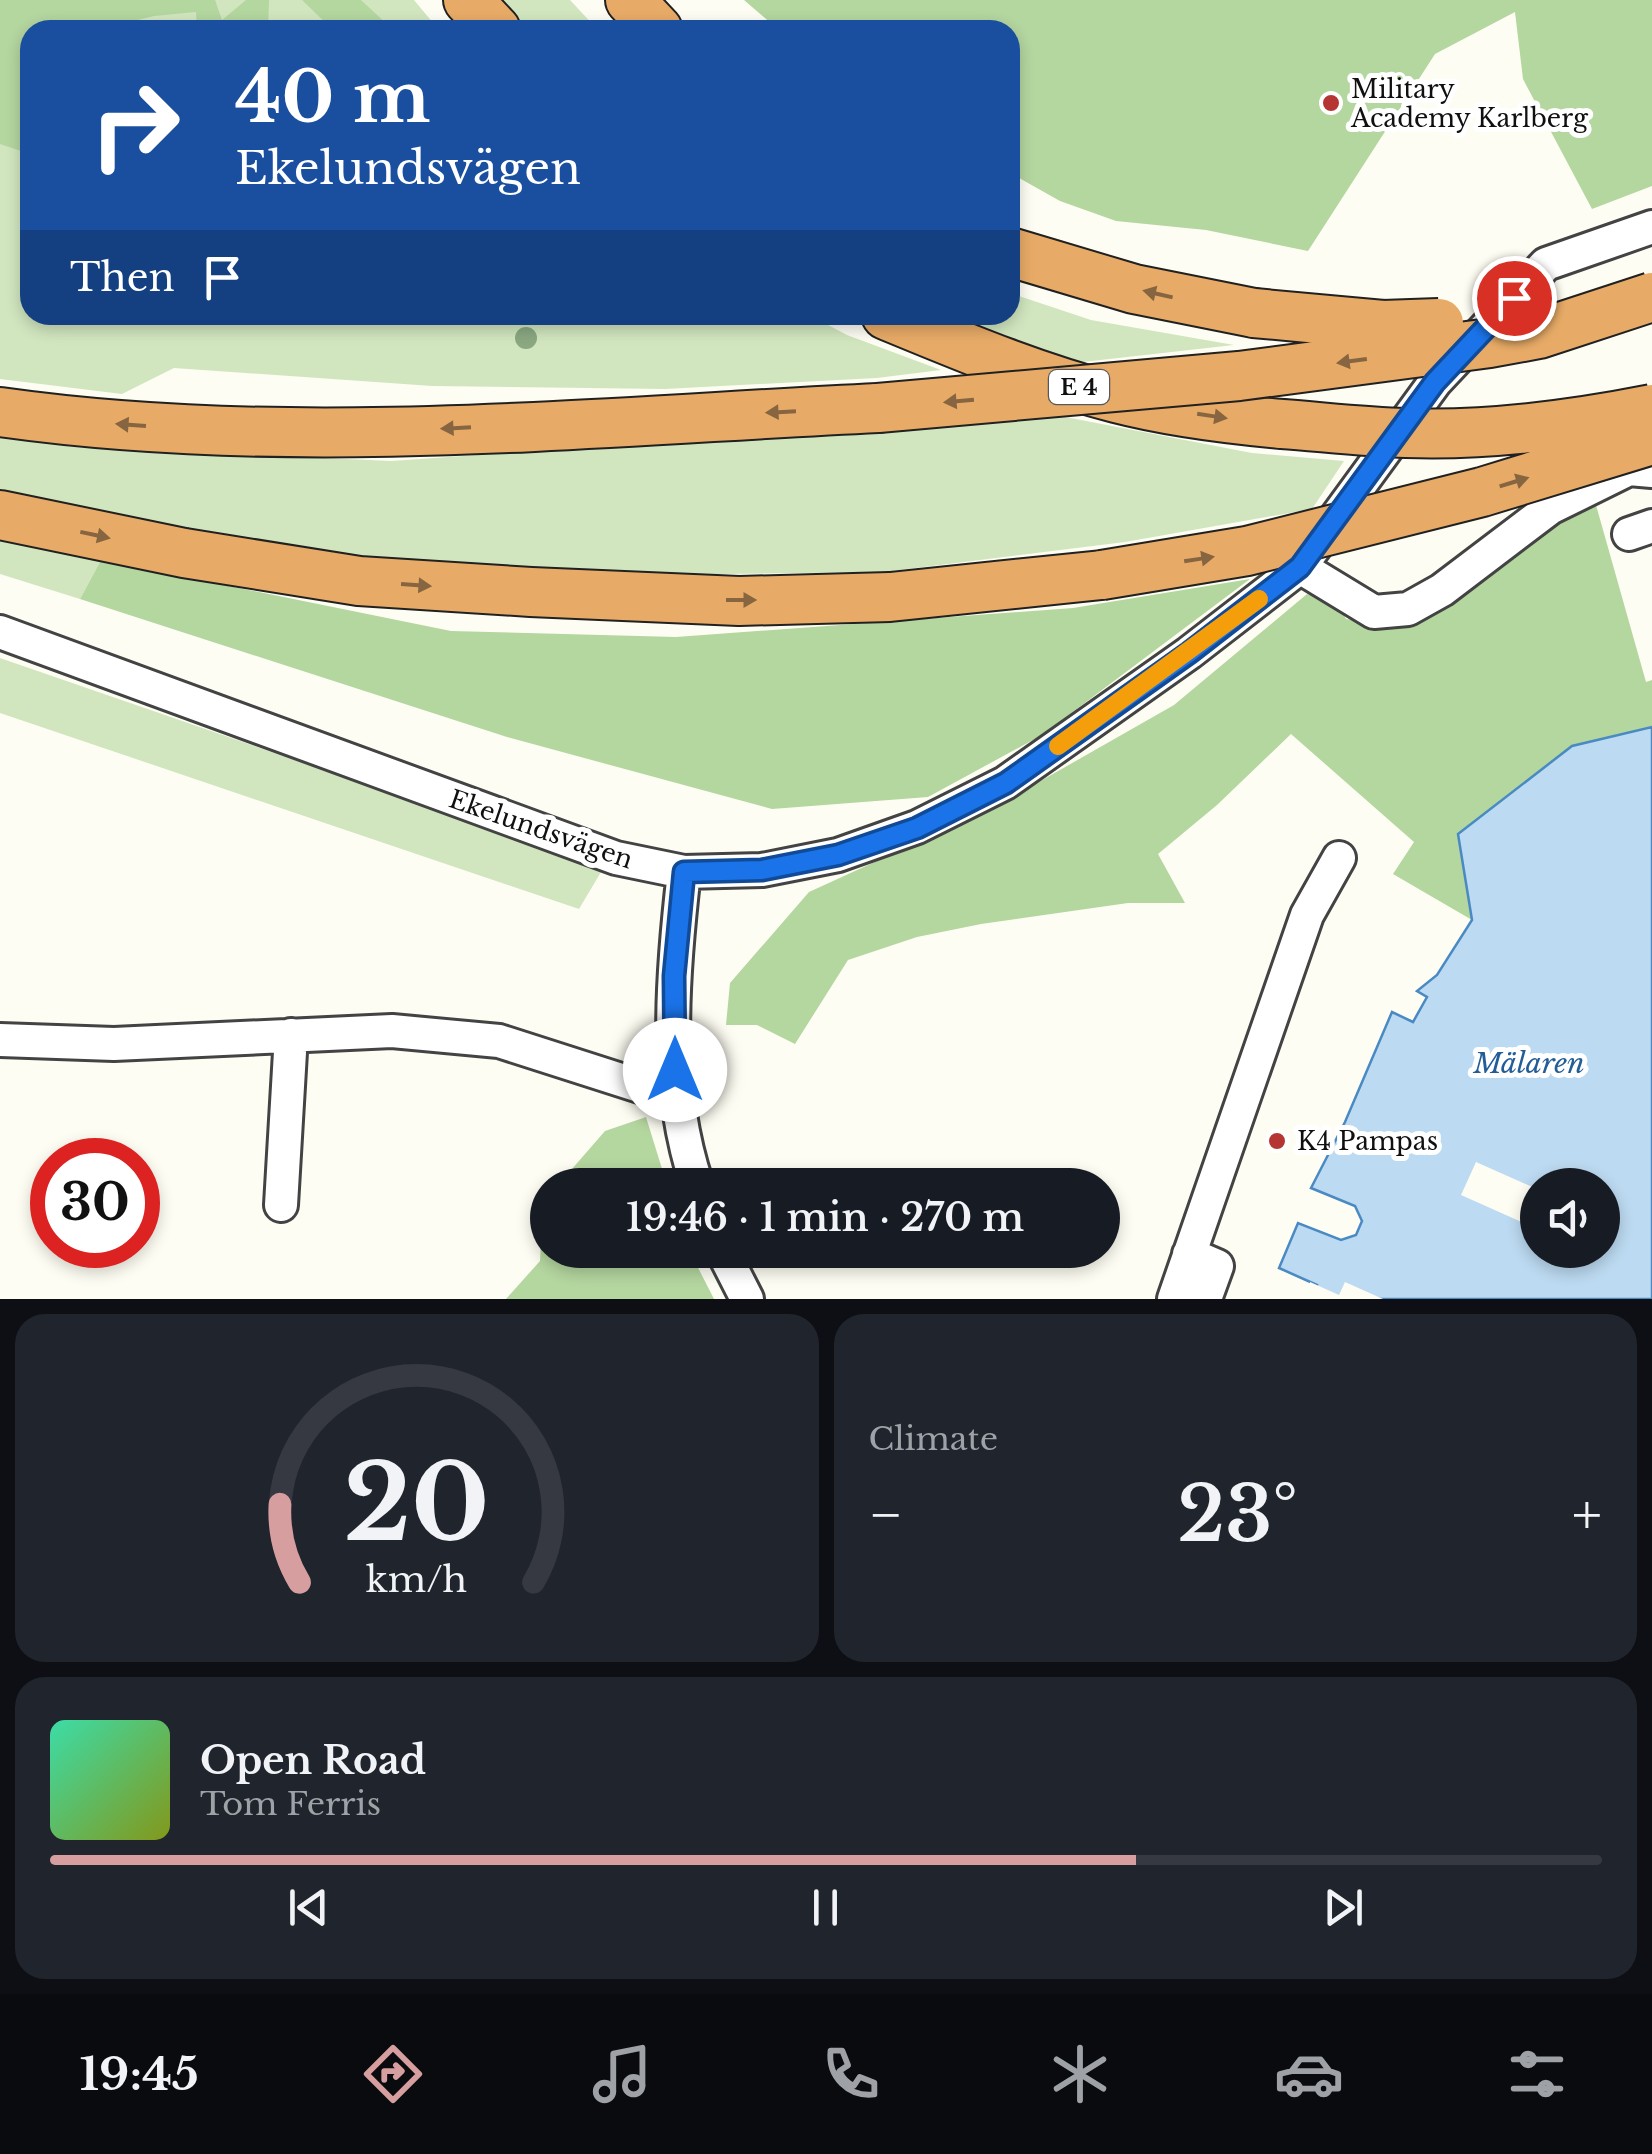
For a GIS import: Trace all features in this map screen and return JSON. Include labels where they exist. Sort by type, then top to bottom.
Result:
[{"type":"highway","points":[[468,0],[487,20]]},
{"type":"highway","points":[[630,0],[649,20]]},
{"type":"highway","points":[[1020,255],[1134,289],[1254,313],[1382,325],[1490,321],[1652,295]]},
{"type":"highway","points":[[0,412],[212,430],[393,431],[878,408],[1239,376],[1490,343],[1539,334],[1652,295]]},
{"type":"highway","name":"E 4","points":[[910,325],[1001,362],[1118,399],[1214,417],[1407,433],[1504,431],[1652,410]]},
{"type":"highway","points":[[0,515],[184,553],[359,581],[739,601],[890,597],[1102,575],[1247,551],[1482,492],[1652,440]]},
{"type":"street","name":"Ekelundsvägen","points":[[0,632],[616,858],[684,872],[762,870],[838,855],[917,828],[1006,783],[1189,653],[1300,567],[1435,382],[1546,264],[1652,227]]},
{"type":"street","points":[[1300,567],[1374,612],[1408,609],[1442,590],[1550,508],[1628,469],[1652,471]]},
{"type":"street","points":[[1174,1299],[1307,916],[1339,858]]},
{"type":"street","points":[[684,872],[674,976],[677,1098],[693,1168]]},
{"type":"street","points":[[0,1040],[114,1044],[392,1030],[499,1041],[677,1098]]},
{"type":"street","points":[[281,1205],[290,1035]]},
{"type":"street","points":[[1189,1254],[1217,1266],[1205,1299]]},
{"type":"street","points":[[731,1268],[747,1299]]},
{"type":"green space","points":[[0,0],[414,0],[431,20],[20,20],[20,325],[828,325],[941,370],[877,378],[665,389],[432,386],[174,368],[122,394],[0,379]]},
{"type":"green space","points":[[0,0],[215,0],[222,20],[196,20],[196,12],[137,20],[20,20],[20,151],[0,144]]},
{"type":"green space","points":[[246,0],[269,0],[268,20],[222,20]]},
{"type":"green space","points":[[302,0],[361,0],[382,20],[323,20]]},
{"type":"green space","points":[[495,0],[570,0],[589,20],[512,20]]},
{"type":"green space","name":"Military Academy Karlberg","points":[[744,0],[1652,0],[1652,186],[1592,209],[1523,79],[1515,12],[1435,54],[1308,251],[1206,230],[1116,221],[1060,201],[1020,179],[1020,20],[767,20]]},
{"type":"green space","points":[[1020,296],[1091,320],[1234,345],[1065,364],[962,325],[1020,325]]},
{"type":"green space","points":[[1055,415],[1252,453],[1344,461],[1312,509],[1125,542],[884,572],[648,575],[417,564],[86,514],[0,489],[0,436],[74,447],[391,461]]},
{"type":"green space","points":[[1594,498],[1646,682],[1652,680],[1652,727],[1572,746],[1530,781],[1472,920],[1393,874],[1414,842],[1291,734],[1217,805],[1158,854],[1185,903],[1128,903],[981,924],[917,937],[848,960],[795,1044],[757,1025],[726,1025],[730,983],[809,892],[995,807],[1174,705],[1307,594],[1337,603],[1346,619],[1409,627]]},
{"type":"green space","points":[[0,540],[101,560],[80,599],[0,574]]},
{"type":"green space","points":[[101,560],[451,631],[676,637],[1073,608],[1250,579],[1042,735],[928,797],[772,809],[507,737],[80,599]]},
{"type":"green space","points":[[0,658],[604,867],[579,909],[0,713]]},
{"type":"green space","points":[[646,1117],[662,1168],[573,1168],[605,1131]]},
{"type":"green space","points":[[534,1268],[698,1268],[714,1299],[506,1299]]},
{"type":"water","name":"Mälaren","points":[[1652,727],[1652,1299],[1312,1299],[1317,1285],[1279,1268],[1298,1223],[1341,1240],[1356,1235],[1362,1221],[1355,1206],[1311,1188],[1345,1122],[1392,1012],[1413,1022],[1427,997],[1417,991],[1437,975],[1472,920],[1458,834],[1572,746]]},
{"type":"pier","points":[[1476,1162],[1520,1181],[1520,1221],[1461,1195]]},
{"type":"pier","points":[[1310,1282],[1339,1295],[1345,1282],[1383,1299],[1307,1299]]},
{"type":"slow traffic","points":[[1058,746],[1259,599]]},
{"type":"place","name":"Military Academy Karlberg","points":[[1331,103]]},
{"type":"place","name":"K4 Pampas","points":[[1277,1141]]},
{"type":"route","points":[[675,1070],[675,952],[684,872],[762,870],[838,855],[917,828],[1006,783],[1189,653],[1300,567],[1435,382],[1514,298]]}]
